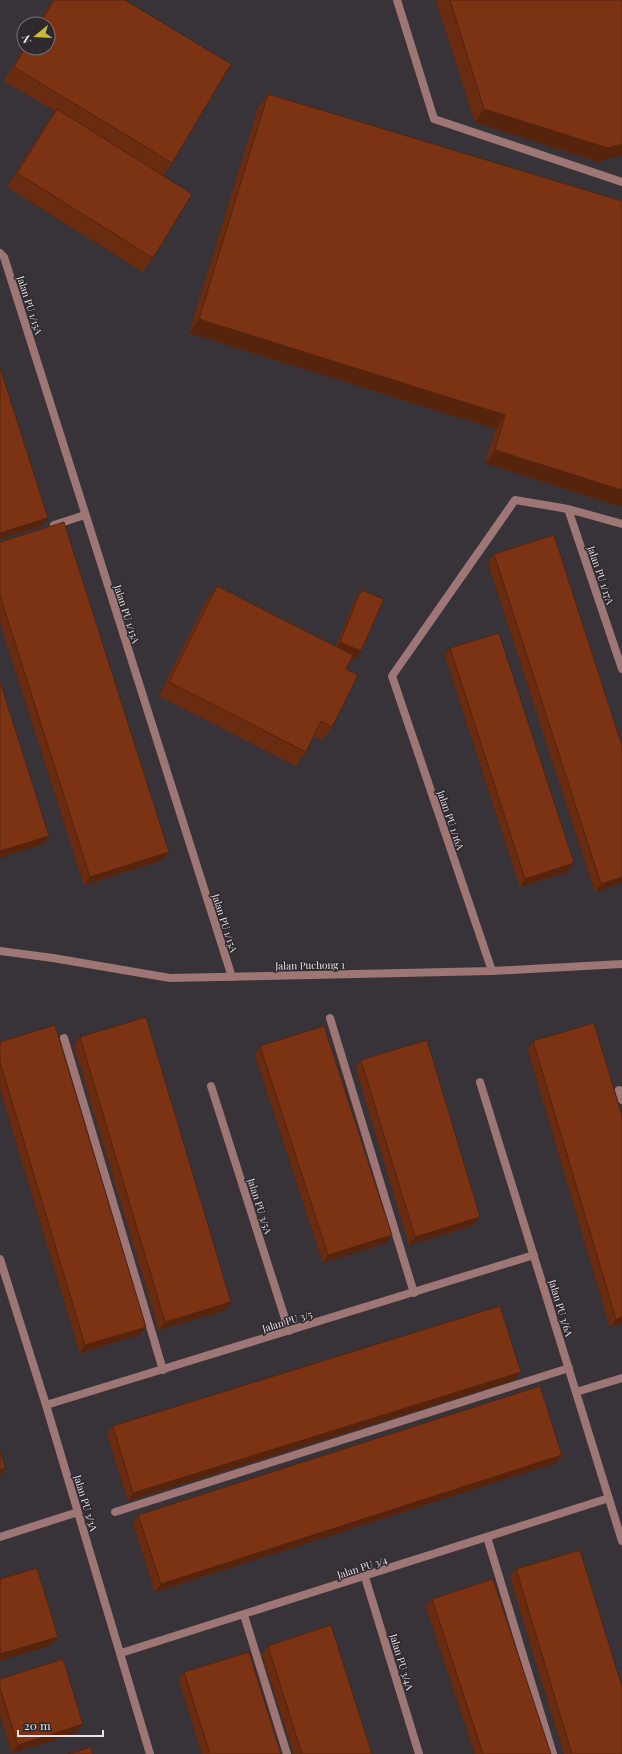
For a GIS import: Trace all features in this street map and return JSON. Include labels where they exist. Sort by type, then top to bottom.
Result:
[{"type":"street","points":[[397,0],[434,119],[622,182]]},
{"type":"street","name":"Jalan PU 1/15A","points":[[2,255],[232,977]]},
{"type":"street","name":"Jalan PU 1/16A","points":[[492,971],[392,676],[515,500],[568,509]]},
{"type":"street","points":[[568,509],[622,524]]},
{"type":"street","name":"Jalan PU 1/17A","points":[[568,509],[622,669]]},
{"type":"street","points":[[43,529],[85,515]]},
{"type":"street","name":"Jalan Puchong 1","points":[[0,951],[53,958],[170,978],[492,971],[622,964]]},
{"type":"street","points":[[330,1018],[414,1293]]},
{"type":"street","points":[[64,1038],[163,1370]]},
{"type":"street","name":"Jalan PU 3/6A","points":[[480,1082],[622,1541]]},
{"type":"street","name":"Jalan PU 3/5A","points":[[211,1086],[289,1331]]},
{"type":"street","points":[[619,1090],[622,1100]]},
{"type":"street","name":"Jalan PU 3/5","points":[[46,1405],[534,1255]]},
{"type":"street","name":"Jalan PU 3/3A","points":[[0,1259],[46,1405],[150,1754]]},
{"type":"street","points":[[115,1512],[569,1368]]},
{"type":"street","points":[[576,1392],[622,1378]]},
{"type":"street","name":"Jalan PU 3/4","points":[[121,1654],[609,1498]]},
{"type":"street","points":[[0,1537],[78,1512]]},
{"type":"street","points":[[487,1537],[553,1754]]},
{"type":"street","name":"Jalan PU 3/4A","points":[[365,1577],[419,1754]]},
{"type":"street","points":[[244,1615],[287,1754]]},
{"type":"building","points":[[54,0],[125,0],[231,64],[172,163],[14,67],[20,56],[56,56],[56,16],[45,16]]},
{"type":"building","points":[[450,0],[622,0],[622,144],[608,148],[484,109]]},
{"type":"building","points":[[268,94],[622,201],[622,490],[495,450],[505,415],[199,319]]},
{"type":"building","points":[[57,109],[192,194],[153,258],[17,173]]},
{"type":"building","points":[[0,367],[48,518],[0,533]]},
{"type":"building","points":[[64,522],[169,852],[90,877],[0,596],[0,542]]},
{"type":"building","points":[[554,535],[622,746],[622,877],[601,884],[494,554]]},
{"type":"building","points":[[217,586],[353,655],[346,669],[358,675],[332,727],[321,721],[306,752],[169,682]]},
{"type":"building","points":[[361,590],[384,599],[361,651],[340,642]]},
{"type":"building","points":[[499,633],[574,863],[525,879],[450,648]]},
{"type":"building","points":[[0,681],[49,836],[0,851]]},
{"type":"building","points":[[146,1017],[231,1302],[165,1322],[80,1037]]},
{"type":"building","points":[[594,1023],[622,1116],[622,1317],[616,1319],[533,1041]]},
{"type":"building","points":[[55,1025],[146,1327],[85,1345],[0,1062],[0,1042]]},
{"type":"building","points":[[324,1026],[392,1235],[328,1255],[260,1046]]},
{"type":"building","points":[[427,1040],[480,1217],[415,1237],[361,1060]]},
{"type":"building","points":[[500,1306],[521,1372],[133,1493],[113,1426]]},
{"type":"building","points":[[540,1386],[562,1455],[161,1584],[138,1515]]},
{"type":"building","points":[[0,1450],[5,1468],[0,1470]]},
{"type":"building","points":[[580,1550],[622,1687],[622,1754],[572,1754],[516,1569]]},
{"type":"building","points":[[37,1568],[58,1637],[0,1654],[0,1579]]},
{"type":"building","points":[[493,1579],[551,1754],[483,1754],[432,1599]]},
{"type":"building","points":[[331,1625],[372,1754],[302,1754],[268,1646]]},
{"type":"building","points":[[249,1652],[281,1754],[210,1754],[184,1672]]},
{"type":"building","points":[[63,1659],[83,1724],[18,1745],[0,1688],[0,1679]]},
{"type":"building","points":[[91,1747],[93,1754],[68,1754]]}]
